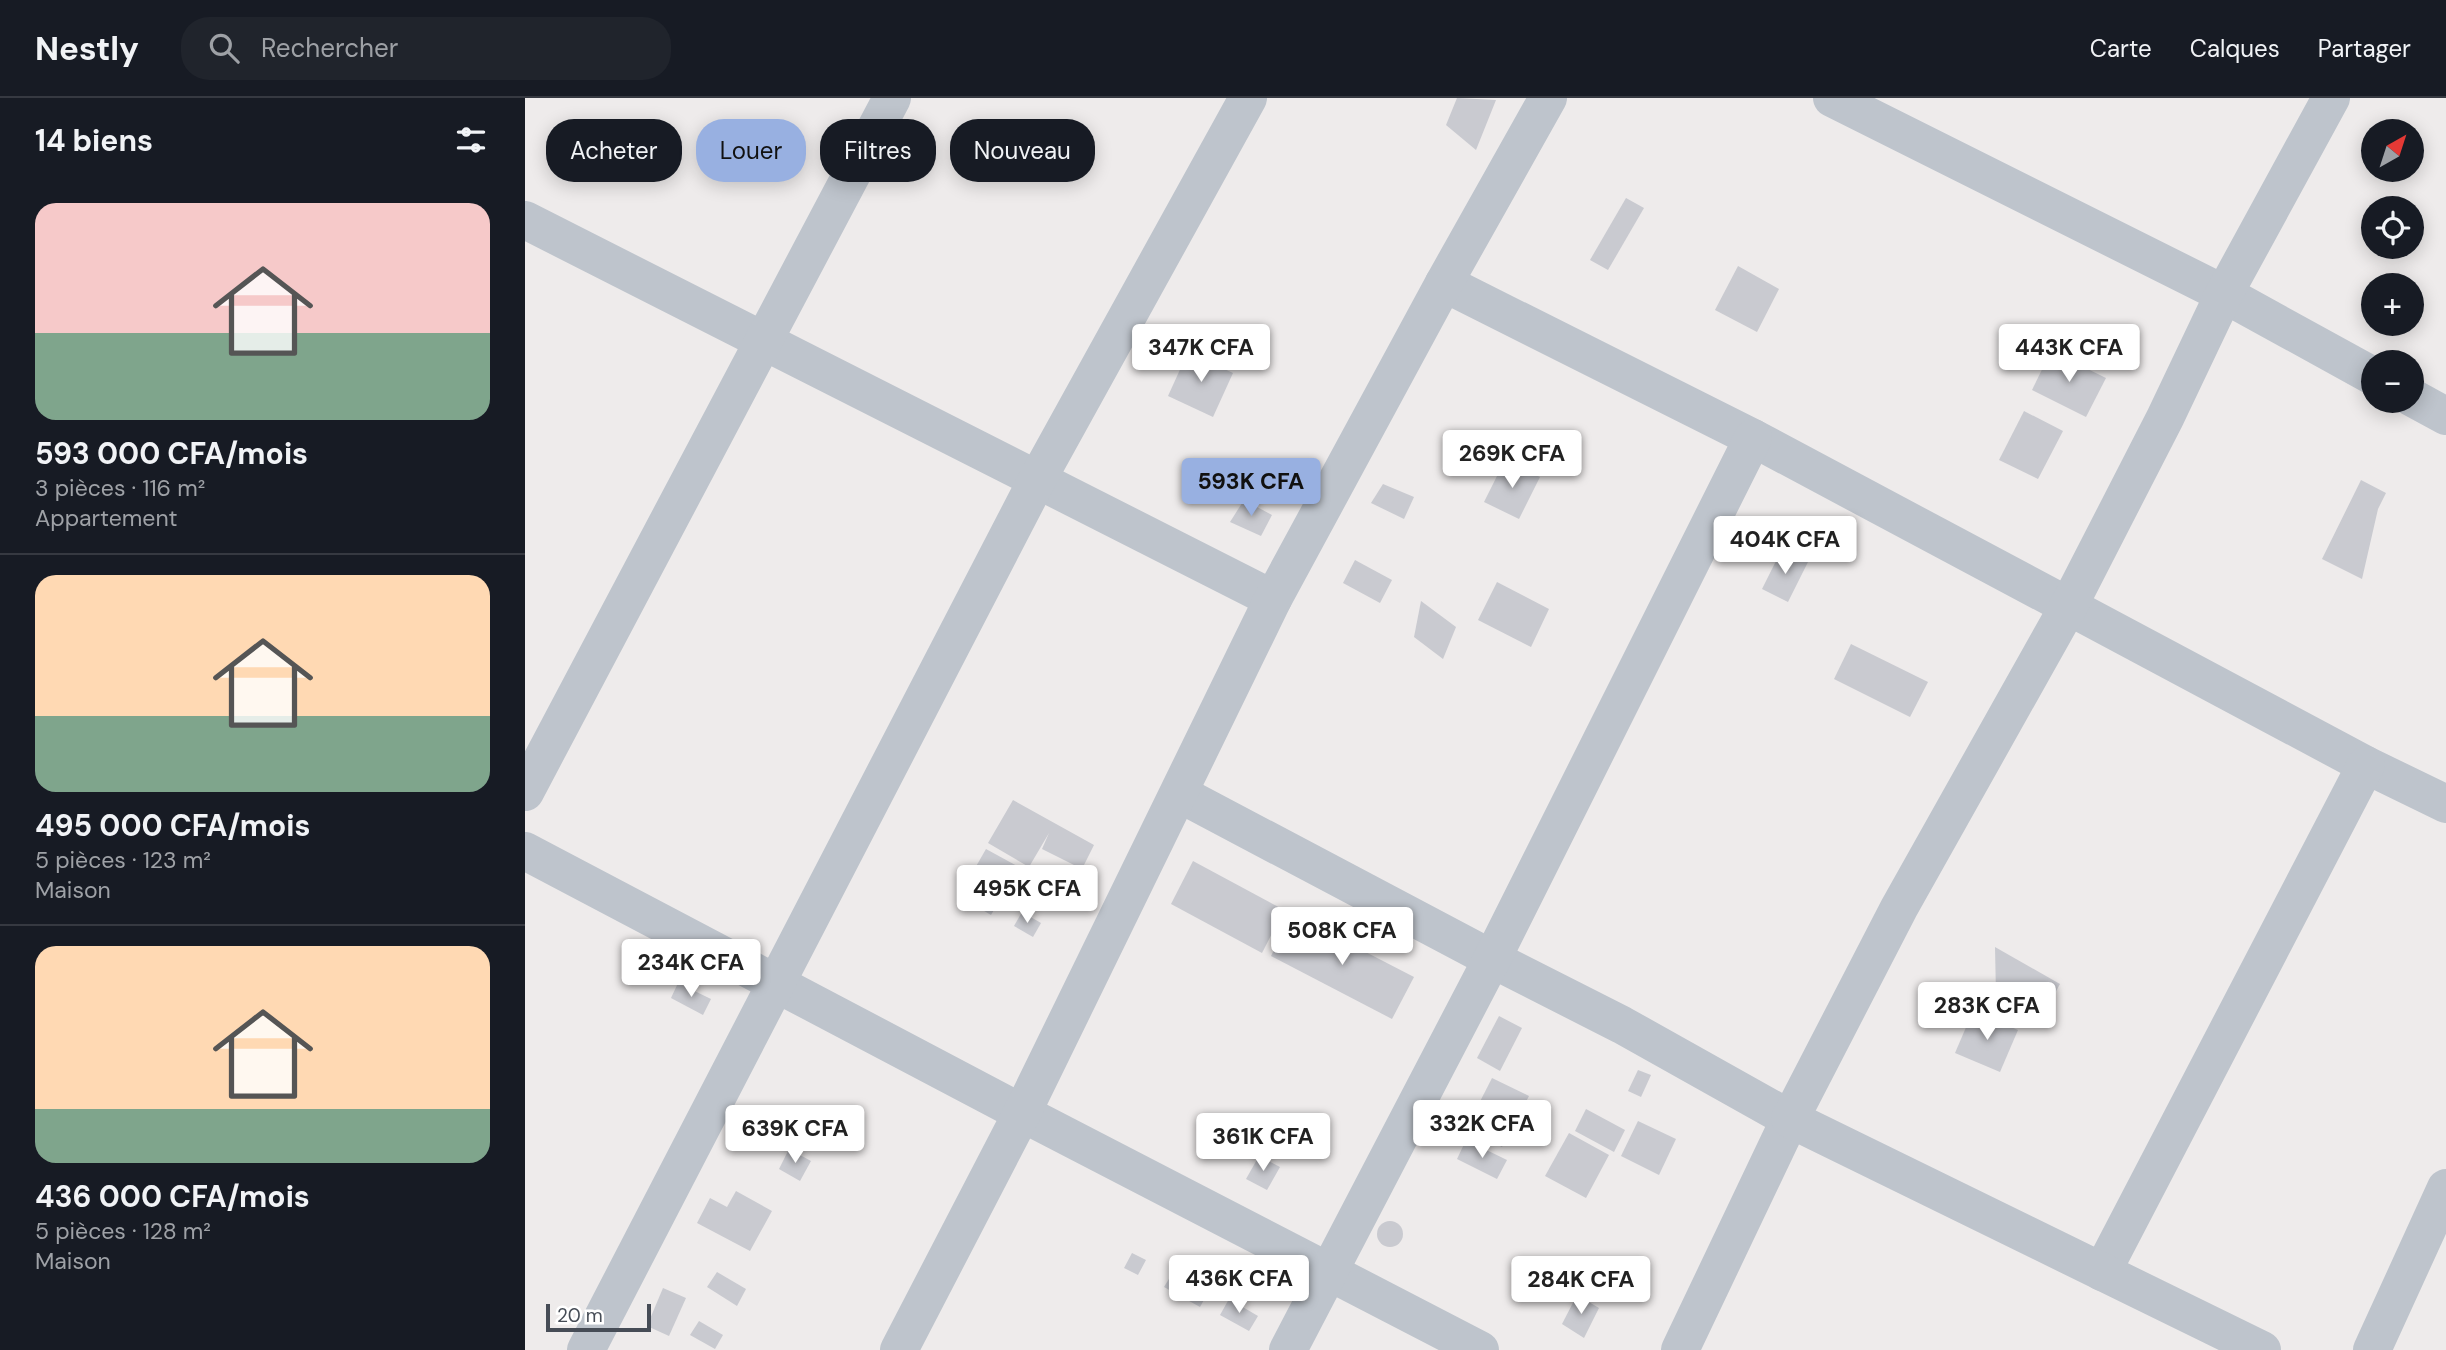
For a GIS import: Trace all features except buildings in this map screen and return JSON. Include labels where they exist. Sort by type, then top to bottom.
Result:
[{"type":"street","points":[[525,792],[892,98]]},
{"type":"street","points":[[586,1350],[1037,480],[1248,98]]},
{"type":"street","points":[[899,1350],[1022,1113],[1273,599],[1444,283],[1548,98]]},
{"type":"street","points":[[1832,98],[2224,294],[2361,369]]},
{"type":"street","points":[[1680,1350],[1790,1119],[1899,908],[2068,607],[2165,418],[2224,294],[2331,98]]},
{"type":"street","points":[[525,220],[1273,599]]},
{"type":"street","points":[[1444,283],[1753,438],[2366,765],[2446,804]]},
{"type":"street","points":[[2424,404],[2446,416]]},
{"type":"street","points":[[1287,1350],[1492,959],[1753,438]]},
{"type":"street","points":[[2102,1272],[2366,765]]},
{"type":"street","points":[[1180,794],[1622,1025],[1790,1119],[2262,1350]]},
{"type":"street","points":[[525,851],[1480,1350]]},
{"type":"street","points":[[2372,1350],[2446,1188]]}]
